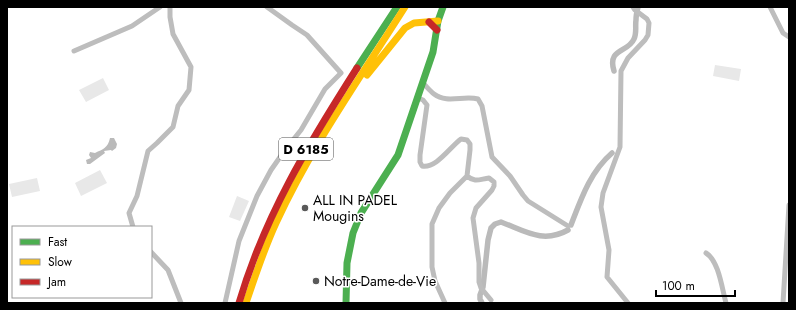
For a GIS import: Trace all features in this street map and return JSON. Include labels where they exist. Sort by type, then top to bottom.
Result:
[{"type":"main road","name":"D 6185","points":[[239,303],[254,255],[280,198],[305,151],[396,7]]},
{"type":"main road","name":"D 6185","points":[[246,303],[258,266],[278,217],[315,150],[405,7]]},
{"type":"main road","points":[[346,303],[347,263],[352,233],[361,213],[398,155],[433,52],[438,21],[444,7]]},
{"type":"main road","points":[[336,116],[405,28],[414,23],[438,21]]},
{"type":"main road","points":[[429,22],[437,30]]},
{"type":"street","points":[[74,51],[132,26],[160,7]]},
{"type":"street","points":[[133,226],[129,213],[138,196],[148,151],[174,127],[178,106],[189,90],[191,67],[173,34],[170,7]]},
{"type":"street","points":[[225,303],[239,241],[257,196],[271,170],[301,130],[325,89],[341,73],[307,35],[267,7]]},
{"type":"street","points":[[770,7],[783,33],[789,37]]},
{"type":"street","points":[[628,303],[607,277],[609,250],[601,206],[603,192],[620,147],[621,71],[628,58],[641,46],[648,35],[649,23],[647,19],[636,10]]},
{"type":"street","points":[[423,83],[435,95],[445,99],[472,97],[478,99],[482,106],[492,157],[510,176],[528,201],[568,226]]},
{"type":"street","points":[[418,98],[424,100],[427,105],[420,155],[420,162],[422,166],[427,167],[434,165],[461,139],[467,140],[470,144],[467,176],[438,208],[432,224],[432,267],[435,281],[445,303]]},
{"type":"street","points":[[467,176],[471,180],[477,181],[489,178],[492,180],[494,186],[491,192],[476,208],[473,218],[480,282],[483,290],[490,300]]},
{"type":"street","points":[[783,303],[789,205]]},
{"type":"street","points":[[152,253],[168,270],[180,303]]},
{"type":"street","points":[[706,253],[711,256],[719,273],[726,303]]},
{"type":"shaded area","points":[[715,65],[741,69],[739,81],[713,76]]},
{"type":"shaded area","points":[[103,78],[109,90],[86,102],[79,90]]},
{"type":"shaded area","points":[[110,138],[114,138],[117,144],[116,148],[112,151],[104,151],[105,153],[90,164],[87,164],[86,160],[91,158],[89,155],[90,152],[95,153],[105,148]]},
{"type":"shaded area","points":[[100,170],[107,183],[81,196],[75,183]]},
{"type":"shaded area","points":[[37,178],[40,191],[12,197],[9,184]]},
{"type":"shaded area","points":[[237,196],[249,201],[240,221],[229,217]]},
{"type":"waterway","points":[[614,71],[613,58],[616,54],[627,47],[635,37],[638,7]]},
{"type":"waterway","points":[[571,225],[592,177],[604,160],[612,153]]},
{"type":"waterway","points":[[482,303],[480,295],[483,287],[488,240],[491,228],[495,224],[501,222],[534,235],[542,236],[559,234],[568,230]]},
{"type":"traffic: fast","points":[[357,68],[397,7]]},
{"type":"traffic: fast","points":[[346,303],[347,263],[353,233],[361,213],[398,155],[433,52],[438,21],[443,7]]},
{"type":"traffic: slow","points":[[246,303],[276,223],[305,167],[320,140],[405,7]]},
{"type":"traffic: slow","points":[[367,75],[405,28],[414,23],[438,21]]},
{"type":"traffic: jam","points":[[429,22],[437,30]]},
{"type":"traffic: jam","points":[[239,303],[262,240],[289,181],[357,68]]},
{"type":"place","name":"ALL IN PADEL Mougins","points":[[305,208]]},
{"type":"place","name":"Notre-Dame-de-Vie","points":[[316,281]]}]
